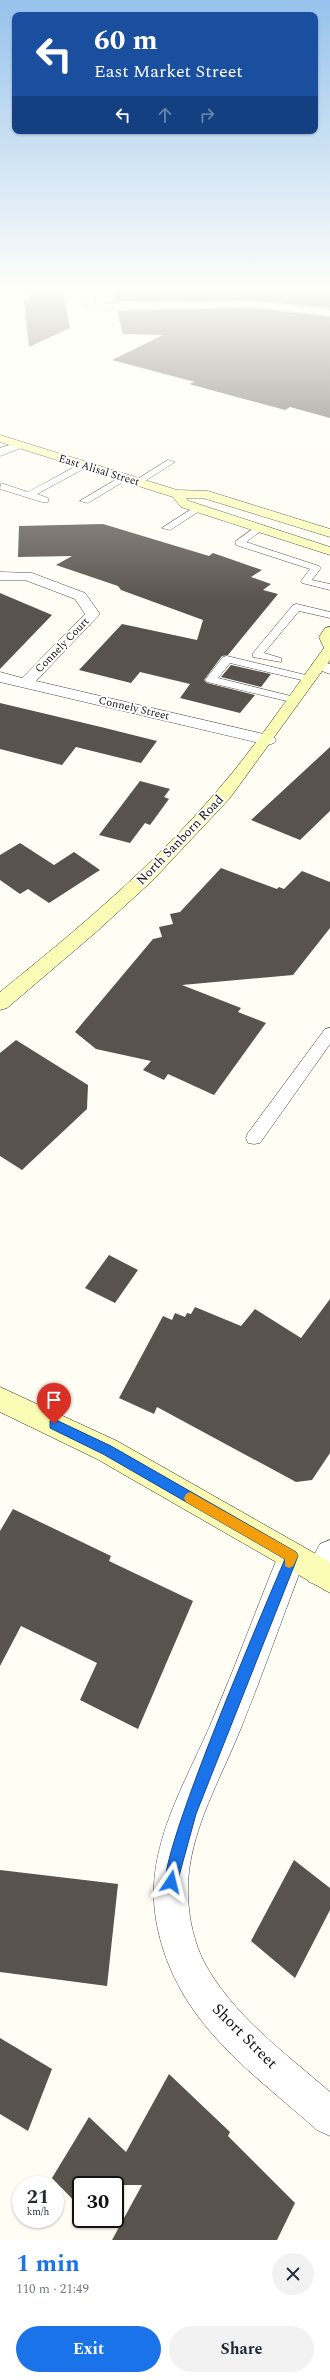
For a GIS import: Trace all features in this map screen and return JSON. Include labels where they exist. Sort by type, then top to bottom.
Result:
[{"type":"main road","name":"East Alisal Street","points":[[0,438],[176,494],[204,494],[330,533]]},
{"type":"main road","name":"East Alisal Street","points":[[176,494],[183,502],[198,508],[330,551]]},
{"type":"main road","points":[[330,632],[326,637],[330,646]]},
{"type":"main road","name":"North Sanborn Road","points":[[0,1003],[66,949],[184,840],[268,740],[295,700],[319,671],[330,650]]},
{"type":"main road","points":[[0,1399],[107,1450],[292,1556],[326,1568]]},
{"type":"street","points":[[0,452],[20,445]]},
{"type":"street","name":"Connely Court","points":[[0,576],[27,576],[80,596],[93,614],[25,683]]},
{"type":"street","name":"Connely Street","points":[[0,677],[268,740]]},
{"type":"street","name":"Short Street","points":[[292,1556],[189,1814],[175,1858],[171,1882],[172,1904],[176,1932],[185,1959],[198,1984],[218,2013],[247,2042],[330,2117]]},
{"type":"lane","points":[[137,482],[171,462]]},
{"type":"lane","points":[[29,495],[84,465]]},
{"type":"lane","points":[[84,500],[125,478]]},
{"type":"lane","points":[[1,486],[45,500]]},
{"type":"lane","points":[[167,528],[198,508]]},
{"type":"lane","points":[[260,528],[239,543],[316,568],[306,581],[330,587]]},
{"type":"lane","points":[[319,671],[257,655],[297,607],[330,615]]},
{"type":"lane","points":[[295,700],[211,680],[227,659],[319,671]]},
{"type":"lane","points":[[254,1138],[330,1033]]},
{"type":"building","points":[[224,394],[330,394],[330,418],[290,407],[285,410]]},
{"type":"building","points":[[103,524],[209,556],[213,553],[262,570],[251,577],[271,584],[263,590],[278,594],[228,655],[222,656],[204,680],[207,683],[255,695],[240,713],[180,698],[190,684],[140,672],[131,683],[79,670],[122,624],[197,640],[203,620],[121,590],[118,586],[56,565],[72,556],[18,557],[19,526]]},
{"type":"building","points":[[0,593],[52,615],[0,669]]},
{"type":"building","points":[[231,665],[271,674],[261,687],[221,677]]},
{"type":"building","points":[[0,703],[157,741],[141,763],[76,747],[62,765],[0,749]]},
{"type":"building","points":[[330,747],[330,811],[300,840],[251,820]]},
{"type":"building","points":[[140,781],[170,789],[164,797],[169,799],[150,825],[145,823],[130,843],[99,835]]},
{"type":"building","points":[[20,843],[54,865],[74,852],[100,870],[49,903],[28,889],[20,894],[0,880],[0,855]]},
{"type":"building","points":[[221,868],[277,889],[279,887],[284,889],[302,871],[330,882],[330,928],[293,975],[182,985],[241,1008],[238,1012],[266,1023],[214,1095],[168,1074],[164,1080],[143,1070],[151,1061],[96,1049],[75,1032],[153,939],[162,937],[159,927],[173,924],[170,914],[180,912]]},
{"type":"building","points":[[16,1040],[88,1085],[87,1109],[22,1170],[0,1156],[0,1053]]},
{"type":"building","points":[[109,1255],[138,1270],[115,1303],[85,1288]]},
{"type":"building","points":[[330,1299],[330,1453],[312,1480],[296,1482],[157,1407],[154,1414],[119,1398],[163,1316],[172,1320],[175,1313],[185,1317],[187,1313],[191,1314],[195,1307],[241,1326],[255,1309],[301,1338]]},
{"type":"building","points":[[13,1509],[111,1556],[109,1561],[193,1601],[138,1729],[80,1700],[97,1663],[21,1626],[0,1666],[0,1531]]},
{"type":"building","points":[[294,1860],[330,1888],[330,1910],[295,1978],[251,1941]]},
{"type":"building","points":[[0,1870],[118,1884],[107,1986],[0,1972]]},
{"type":"building","points":[[0,2038],[52,2069],[28,2131],[0,2114]]},
{"type":"building","points":[[169,2074],[230,2132],[228,2136],[295,2203],[277,2240],[112,2240],[119,2228],[124,2228],[124,2218],[142,2185],[124,2185],[124,2176],[72,2176],[72,2199],[64,2190],[64,2176],[53,2176],[89,2117],[126,2152]]},
{"type":"slow traffic","points":[[190,1498],[292,1556],[289,1562]]},
{"type":"route","points":[[54,1424],[107,1450],[292,1556],[225,1728],[189,1814],[175,1858],[171,1882]]}]
